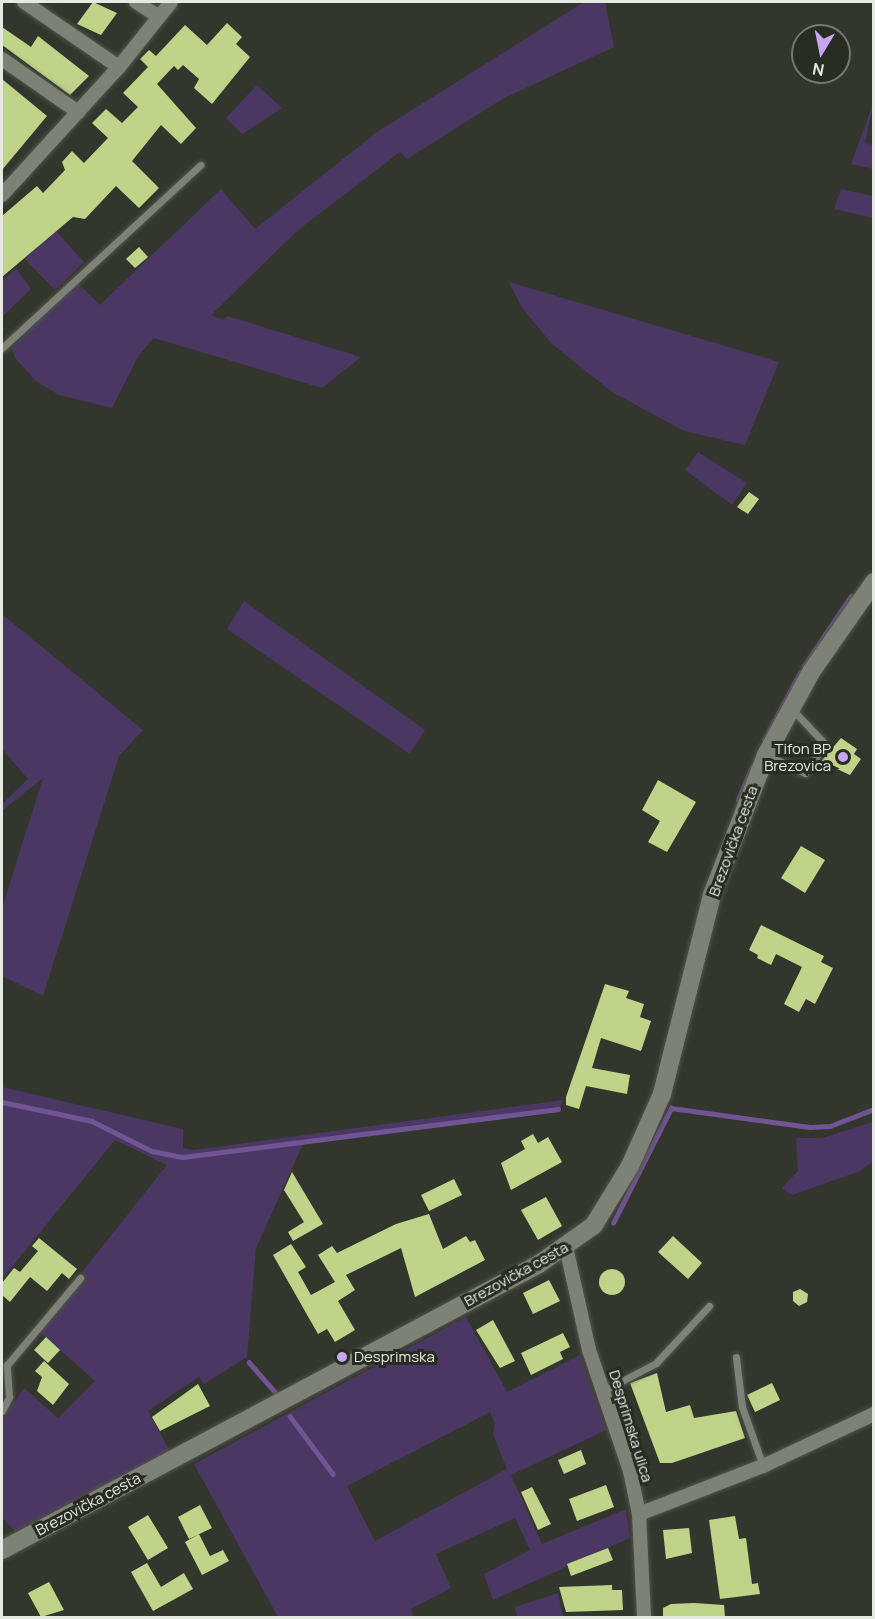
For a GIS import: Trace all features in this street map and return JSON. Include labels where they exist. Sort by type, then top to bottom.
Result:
[{"type":"main road","name":"Brezovička cesta","points":[[2,1550],[566,1247],[606,1210],[653,1118],[712,895],[766,756],[790,707],[832,638],[873,582]]},
{"type":"street","points":[[24,2],[119,67]]},
{"type":"street","points":[[136,2],[159,17]]},
{"type":"street","points":[[2,195],[119,67],[171,2]]},
{"type":"street","points":[[2,59],[78,112]]},
{"type":"street","name":"Desprimska ulica","points":[[566,1247],[589,1350],[630,1471],[639,1514],[644,1617]]},
{"type":"street","points":[[639,1514],[763,1466],[873,1414]]},
{"type":"lane","points":[[2,348],[200,165]]},
{"type":"lane","points":[[766,756],[805,773],[825,744],[790,707]]},
{"type":"lane","points":[[2,1411],[9,1397],[7,1365],[80,1278]]},
{"type":"lane","points":[[603,1390],[656,1363],[709,1306]]},
{"type":"lane","points":[[736,1357],[742,1407],[763,1466]]},
{"type":"shaded area","points":[[584,2],[605,2],[614,47],[504,98],[407,159],[400,152],[298,230],[211,315],[223,320],[227,316],[361,357],[322,388],[154,338],[139,355],[112,408],[59,395],[36,381],[15,358],[12,348],[77,282],[100,305],[221,189],[255,229],[377,132]]},
{"type":"shaded area","points":[[257,85],[282,108],[242,134],[226,118]]},
{"type":"shaded area","points":[[873,104],[865,143],[873,145],[873,169],[851,164]]},
{"type":"shaded area","points":[[841,189],[873,196],[873,218],[834,209]]},
{"type":"shaded area","points":[[55,230],[84,262],[55,290],[25,259]]},
{"type":"shaded area","points":[[16,268],[31,289],[2,317],[2,281]]},
{"type":"shaded area","points":[[509,282],[779,362],[745,445],[684,431],[612,392],[552,344],[522,308]]},
{"type":"shaded area","points":[[698,452],[747,483],[732,505],[685,470]]},
{"type":"shaded area","points":[[244,601],[425,730],[410,754],[227,629]]},
{"type":"shaded area","points":[[2,614],[143,730],[119,756],[43,996],[2,976],[2,908],[43,778],[2,811],[2,804],[28,779],[2,749]]},
{"type":"shaded area","points":[[2,1087],[183,1129],[183,1148],[194,1150],[563,1100],[559,1112],[303,1144],[256,1248],[247,1357],[204,1384],[199,1377],[148,1411],[170,1451],[15,1531],[2,1518],[2,1420],[24,1388],[58,1418],[95,1381],[40,1332],[86,1279],[82,1272],[167,1165],[115,1140],[2,1279]]},
{"type":"shaded area","points":[[873,1122],[873,1161],[860,1171],[792,1195],[782,1188],[798,1171],[796,1138],[822,1138]]},
{"type":"shaded area","points":[[466,1317],[507,1392],[580,1355],[606,1430],[511,1475],[542,1544],[626,1509],[630,1538],[493,1600],[484,1574],[530,1550],[515,1518],[436,1554],[451,1588],[411,1609],[413,1617],[278,1617],[194,1464]],"holes":[[[490,1412],[495,1424],[493,1434],[507,1469],[375,1541],[347,1486]]]},
{"type":"shaded area","points":[[558,1593],[563,1617],[517,1617],[515,1607]]},
{"type":"building","points":[[93,2],[117,13],[101,35],[77,24]]},
{"type":"building","points":[[227,23],[242,37],[236,44],[250,57],[212,104],[194,88],[199,79],[183,65],[178,70],[174,66],[157,84],[196,128],[181,144],[161,125],[132,161],[159,188],[139,208],[116,186],[85,219],[73,217],[2,277],[2,216],[37,186],[43,193],[65,170],[62,162],[72,151],[84,163],[108,138],[92,123],[106,109],[122,123],[138,107],[123,93],[148,67],[140,59],[149,50],[156,56],[185,25],[207,45]]},
{"type":"building","points":[[2,27],[31,47],[38,36],[89,76],[70,95],[2,45]]},
{"type":"building","points":[[2,79],[47,116],[2,170]]},
{"type":"building","points":[[139,247],[148,257],[135,268],[126,259]]},
{"type":"building","points":[[749,492],[759,499],[748,514],[737,507]]},
{"type":"building","name":"Tifon BP Brezovica","points":[[841,738],[857,749],[854,754],[861,759],[850,775],[824,763],[817,766]]},
{"type":"building","points":[[658,780],[696,802],[667,852],[648,842],[660,821],[642,810]]},
{"type":"building","points":[[801,846],[825,860],[805,893],[781,878]]},
{"type":"building","points":[[761,925],[824,956],[821,962],[833,968],[815,1004],[806,999],[799,1012],[784,1004],[802,967],[776,954],[771,965],[757,958],[758,955],[749,950]]},
{"type":"building","points":[[605,984],[629,991],[626,998],[644,1004],[640,1017],[651,1021],[641,1051],[601,1038],[592,1068],[630,1075],[627,1094],[586,1086],[579,1109],[566,1105],[566,1097]]},
{"type":"building","points":[[533,1134],[538,1143],[548,1137],[562,1162],[511,1190],[501,1163],[525,1149],[521,1141]]},
{"type":"building","points":[[292,1172],[323,1224],[293,1241],[288,1232],[304,1222],[284,1190]]},
{"type":"building","points":[[454,1179],[462,1195],[429,1211],[421,1195]]},
{"type":"building","points":[[546,1197],[562,1226],[538,1240],[521,1210]]},
{"type":"building","points":[[429,1214],[443,1249],[466,1236],[470,1242],[475,1240],[485,1260],[415,1297],[401,1248],[346,1275],[355,1290],[338,1301],[355,1330],[335,1342],[327,1329],[318,1334],[273,1255],[291,1244],[306,1267],[298,1272],[311,1295],[335,1282],[318,1255],[332,1246],[337,1253],[396,1224]]},
{"type":"building","points":[[673,1236],[702,1263],[688,1279],[658,1252]]},
{"type":"building","points":[[39,1238],[77,1269],[69,1279],[62,1273],[47,1291],[30,1277],[10,1302],[2,1295],[2,1283],[14,1268],[20,1272],[38,1251],[32,1246]]},
{"type":"building","points":[[612,1269],[621,1273],[625,1282],[621,1291],[612,1295],[603,1291],[599,1282],[603,1273]]},
{"type":"building","points":[[549,1280],[560,1301],[533,1314],[523,1293]]},
{"type":"building","points":[[800,1289],[808,1294],[807,1302],[799,1306],[793,1301],[793,1292]]},
{"type":"building","points":[[493,1320],[515,1361],[500,1368],[476,1330]]},
{"type":"building","points":[[563,1333],[570,1347],[560,1352],[563,1359],[531,1375],[521,1353]]},
{"type":"building","points":[[46,1337],[60,1350],[48,1363],[34,1350]]},
{"type":"building","points":[[44,1361],[69,1384],[53,1405],[37,1391],[42,1377],[35,1371]]},
{"type":"building","points":[[657,1373],[666,1412],[690,1405],[694,1418],[736,1411],[745,1438],[672,1463],[660,1463],[630,1383]]},
{"type":"building","points":[[772,1383],[780,1400],[755,1412],[747,1395]]},
{"type":"building","points":[[198,1384],[210,1406],[160,1431],[152,1417]]},
{"type":"building","points":[[581,1450],[586,1464],[564,1474],[558,1460]]},
{"type":"building","points":[[606,1485],[614,1507],[577,1521],[569,1499]]},
{"type":"building","points":[[532,1487],[551,1524],[538,1530],[521,1492]]},
{"type":"building","points":[[200,1505],[212,1528],[189,1539],[178,1517]]},
{"type":"building","points":[[148,1515],[168,1548],[148,1560],[128,1527]]},
{"type":"building","points":[[735,1516],[739,1539],[746,1538],[752,1584],[758,1583],[760,1594],[720,1599],[709,1520]]},
{"type":"building","points":[[689,1528],[692,1553],[666,1559],[663,1530]]},
{"type":"building","points":[[199,1534],[210,1556],[223,1550],[229,1561],[202,1575],[185,1542]]},
{"type":"building","points":[[608,1548],[613,1560],[571,1576],[567,1564]]},
{"type":"building","points":[[147,1563],[161,1587],[184,1573],[193,1589],[153,1611],[131,1572]]},
{"type":"building","points":[[49,1582],[64,1610],[41,1617],[28,1593]]},
{"type":"building","points":[[612,1585],[612,1590],[622,1590],[623,1610],[566,1612],[559,1587]]},
{"type":"building","points":[[671,1604],[724,1605],[725,1617],[663,1617],[663,1608]]},
{"type":"waterway","points":[[804,666],[851,596]]},
{"type":"waterway","points":[[764,740],[800,673]]},
{"type":"waterway","points":[[738,800],[752,767]]},
{"type":"waterway","points":[[2,1102],[92,1121],[152,1151],[183,1157],[558,1109]]},
{"type":"waterway","points":[[613,1223],[671,1108],[810,1127],[830,1126],[874,1109]]},
{"type":"waterway","points":[[249,1362],[275,1392]]},
{"type":"waterway","points":[[290,1416],[333,1474]]},
{"type":"place","name":"Tifon BP Brezovica","points":[[843,757]]},
{"type":"place","name":"Desprimska","points":[[342,1357]]}]
